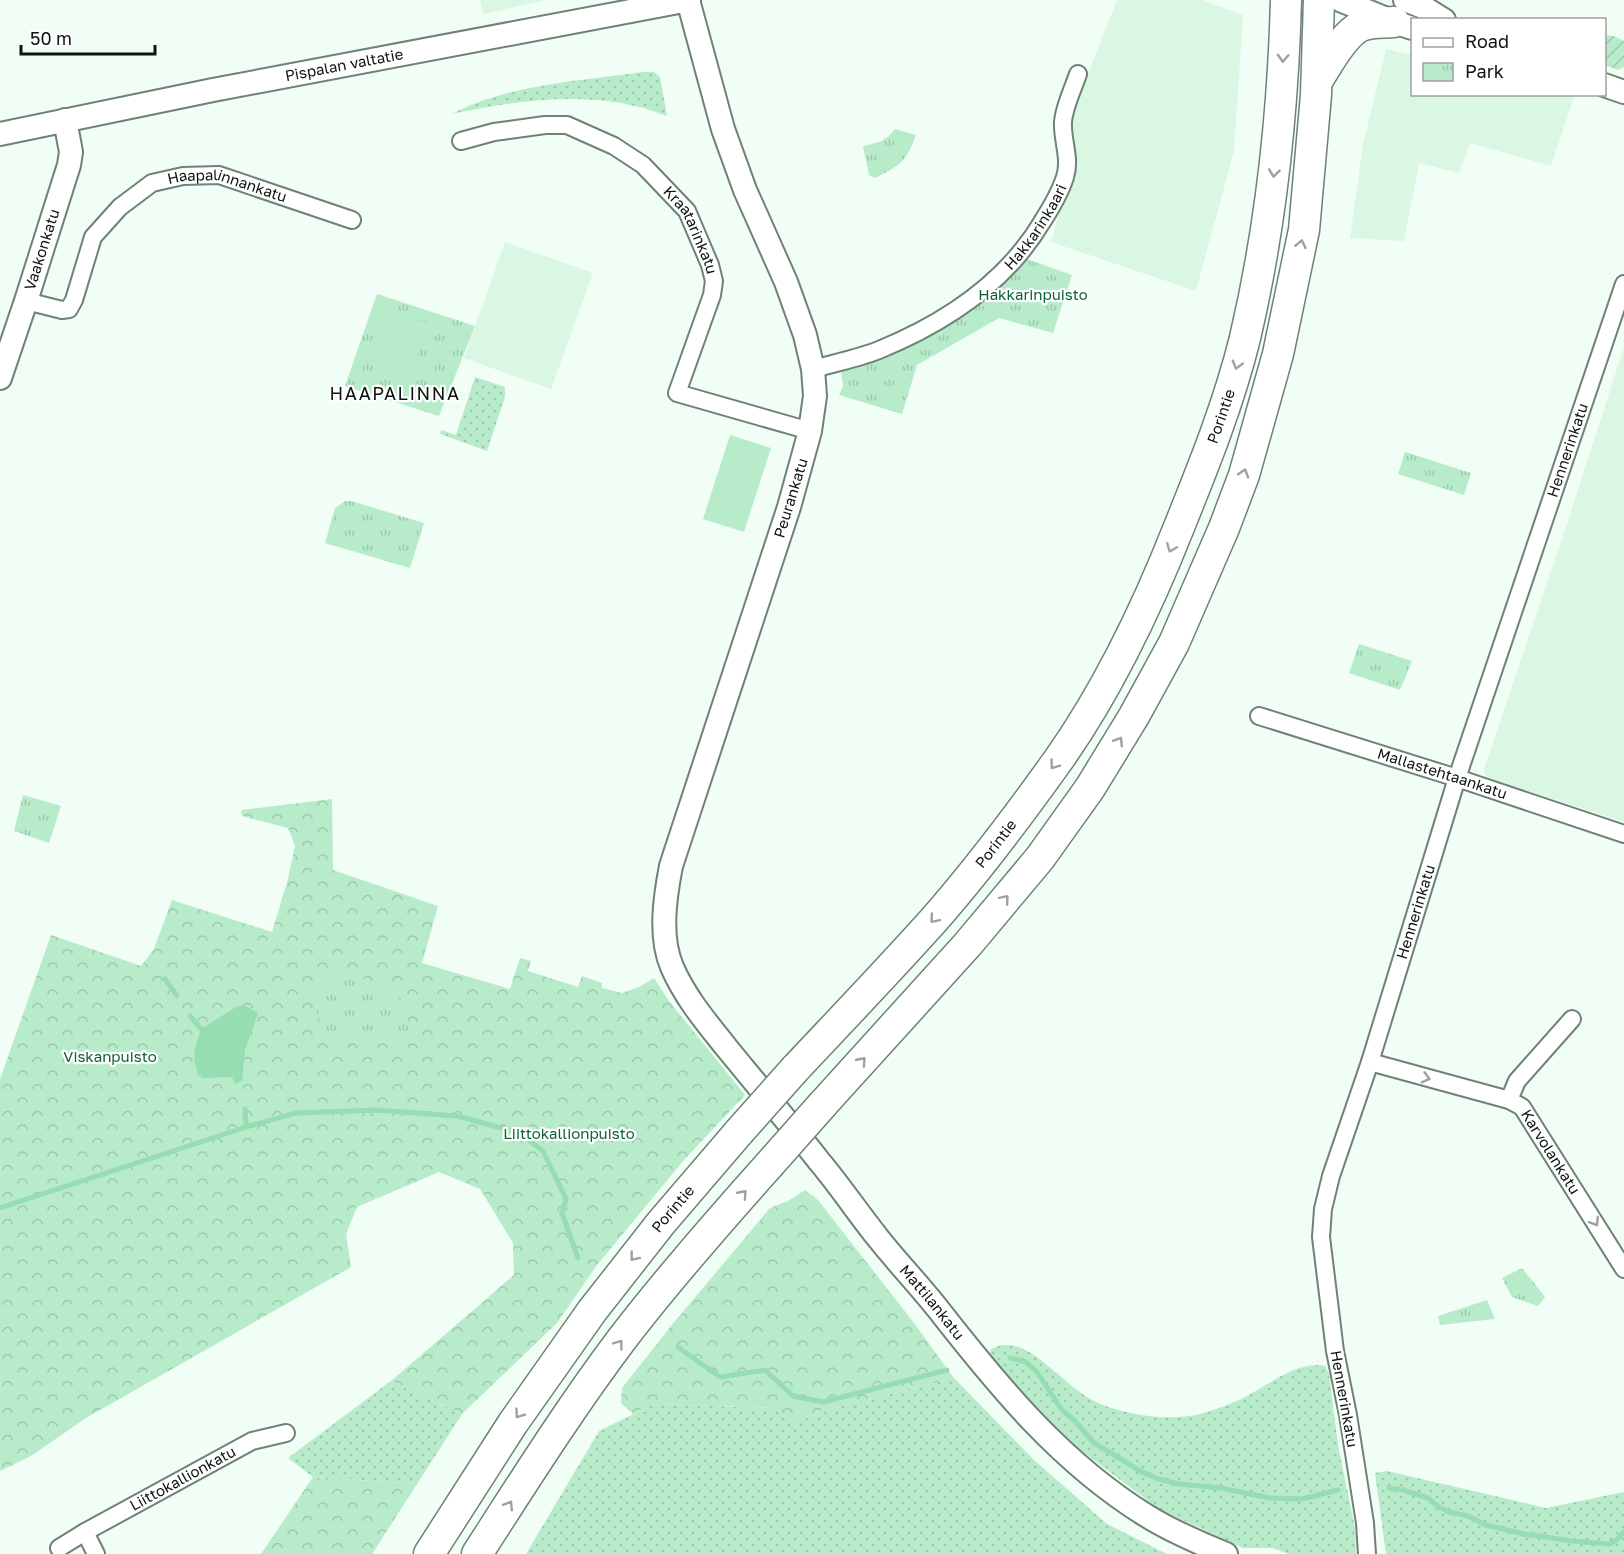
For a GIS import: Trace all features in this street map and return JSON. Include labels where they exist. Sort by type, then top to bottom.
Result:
[{"type":"highway","name":"Porintie","points":[[429,1554],[513,1423],[592,1311],[661,1223],[739,1132],[933,921],[1011,825],[1060,757],[1097,699],[1137,626],[1164,565],[1209,453],[1245,339],[1270,206],[1279,115],[1286,0]]},
{"type":"highway","points":[[477,1554],[546,1446],[622,1340],[694,1250],[968,944],[1040,858],[1090,788],[1134,716],[1174,643],[1224,528],[1244,475],[1278,354],[1304,230],[1317,81],[1319,0]]},
{"type":"highway","points":[[1317,81],[1354,31],[1371,23],[1404,17]]},
{"type":"street","name":"Pispalan valtatie","points":[[0,134],[688,0]]},
{"type":"street","name":"Peurankatu","points":[[687,996],[670,964],[667,945],[665,898],[671,866],[789,507],[810,431],[815,396],[813,369],[805,335],[794,302],[745,190],[723,129],[688,0]]},
{"type":"street","points":[[1340,0],[1404,17],[1423,7],[1441,18]]},
{"type":"street","name":"Hakkarinkaari","points":[[813,369],[878,351],[942,320],[993,283],[1011,264],[1052,206],[1066,175],[1067,152],[1063,122],[1078,74]]},
{"type":"street","points":[[1606,85],[1624,92]]},
{"type":"street","name":"Vaakonkatu","points":[[0,378],[69,165],[71,152],[65,120]]},
{"type":"street","name":"Kraatarinkatu","points":[[461,141],[494,132],[567,124],[614,146],[643,165],[687,211],[710,265],[714,281],[712,295],[677,393],[810,431]]},
{"type":"street","name":"Haapalinnankatu","points":[[26,301],[62,310],[69,309],[74,300],[93,237],[120,207],[152,183],[183,176],[219,175],[352,220]]},
{"type":"street","name":"Hennerinkatu","points":[[1368,1554],[1348,1415],[1335,1351],[1321,1237],[1323,1209],[1331,1176],[1370,1062],[1457,778],[1624,284]]},
{"type":"street","name":"Mallastehtaankatu","points":[[1260,716],[1624,834]]},
{"type":"street","name":"Mattilankatu","points":[[687,996],[879,1239],[1021,1411],[1057,1447],[1099,1482],[1137,1509],[1201,1544],[1226,1554]]},
{"type":"street","points":[[1509,1100],[1517,1081],[1572,1019]]},
{"type":"street","name":"Karvolankatu","points":[[1370,1062],[1509,1100],[1522,1107],[1624,1269]]},
{"type":"street","name":"Liittokallionkatu","points":[[58,1548],[252,1441],[286,1433]]},
{"type":"street","points":[[85,1532],[96,1554]]},
{"type":"shaded area","points":[[480,0],[547,0],[483,14]]},
{"type":"shaded area","points":[[1117,0],[1202,0],[1243,15],[1234,151],[1196,291],[1051,242],[1075,154],[1072,114]]},
{"type":"shaded area","points":[[1386,49],[1411,55],[1411,96],[1574,97],[1551,166],[1470,143],[1459,173],[1419,163],[1404,241],[1350,238],[1363,145]]},
{"type":"shaded area","points":[[505,242],[593,273],[551,389],[464,358]]},
{"type":"shaded area","points":[[1624,347],[1624,822],[1492,779],[1484,774],[1484,769]]},
{"type":"shaded area","points":[[244,1005],[258,1013],[245,1050],[242,1081],[235,1084],[232,1077],[202,1078],[194,1060],[201,1029],[236,1007]]},
{"type":"green space","points":[[1606,35],[1624,41],[1624,67],[1618,70],[1606,65]]},
{"type":"green space","points":[[654,72],[660,77],[667,116],[615,102],[560,99],[506,104],[452,114],[497,96],[521,90]]},
{"type":"green space","points":[[895,129],[916,135],[901,162],[875,178],[869,175],[863,146],[885,139]]},
{"type":"green space","name":"Hakkarinpuisto","points":[[1024,258],[1072,275],[1053,333],[999,318],[917,365],[902,414],[839,395],[843,386],[841,370],[884,356],[924,339],[969,311]]},
{"type":"green space","points":[[377,294],[475,326],[439,416],[345,386]]},
{"type":"green space","points":[[383,309],[428,323],[411,376],[366,362]]},
{"type":"green space","points":[[475,377],[505,387],[505,397],[487,451],[440,434],[441,430],[456,435]]},
{"type":"green space","points":[[730,435],[771,448],[744,532],[703,519]]},
{"type":"green space","points":[[1405,452],[1471,473],[1464,495],[1398,474]]},
{"type":"green space","points":[[345,501],[424,523],[410,568],[325,543],[335,508]]},
{"type":"green space","points":[[1359,644],[1412,661],[1400,690],[1349,673]]},
{"type":"green space","points":[[23,795],[61,806],[49,843],[14,831]]},
{"type":"green space","points":[[332,799],[333,870],[438,906],[422,963],[510,989],[520,958],[531,961],[528,971],[578,987],[582,976],[602,983],[602,988],[622,993],[654,978],[669,1001],[745,1095],[684,1160],[597,1265],[557,1323],[462,1414],[391,1381],[514,1275],[513,1243],[480,1189],[439,1172],[357,1207],[346,1234],[351,1267],[86,1418],[31,1456],[0,1471],[0,1079],[51,935],[141,966],[154,949],[172,900],[272,932],[295,846],[288,828],[242,816],[241,810]]},
{"type":"green space","points":[[342,975],[373,982],[395,993],[404,1006],[410,1036],[369,1041],[330,1037],[314,1008],[313,988],[326,977]]},
{"type":"green space","points":[[805,1190],[818,1200],[954,1378],[821,1411],[797,1423],[774,1408],[654,1404],[633,1414],[621,1403],[622,1388],[770,1208],[788,1201]]},
{"type":"green space","points":[[1522,1268],[1545,1297],[1538,1306],[1512,1297],[1502,1278]]},
{"type":"green space","points":[[1487,1300],[1495,1319],[1440,1325],[1438,1316]]},
{"type":"green space","points":[[1001,1345],[1015,1346],[1034,1355],[1074,1388],[1094,1401],[1124,1411],[1158,1417],[1187,1417],[1212,1410],[1245,1397],[1294,1370],[1315,1365],[1325,1366],[1329,1374],[1338,1445],[1355,1528],[1356,1554],[1289,1554],[1272,1548],[1243,1548],[1159,1509],[1075,1446],[1028,1402],[990,1354],[991,1349]]},
{"type":"green space","points":[[954,1378],[1034,1460],[1107,1524],[1167,1554],[526,1554],[599,1431],[654,1404],[774,1408],[797,1423],[821,1411]]},
{"type":"green space","points":[[391,1381],[462,1414],[417,1484],[313,1477],[288,1458]]},
{"type":"green space","points":[[1387,1471],[1546,1508],[1624,1492],[1624,1554],[1386,1554],[1375,1473]]},
{"type":"green space","points":[[313,1477],[417,1484],[372,1554],[261,1554]]},
{"type":"waterway","points":[[165,979],[177,996]]},
{"type":"waterway","points":[[190,1016],[201,1029]]},
{"type":"waterway","points":[[245,1109],[246,1127]]},
{"type":"waterway","points":[[0,1208],[246,1127],[296,1113],[376,1110],[457,1116],[520,1133],[543,1151],[566,1199],[562,1213],[578,1258]]},
{"type":"waterway","points":[[678,1347],[720,1377],[765,1370],[793,1396],[823,1402],[947,1370]]},
{"type":"waterway","points":[[1010,1358],[1026,1362],[1037,1372],[1062,1410],[1094,1443],[1158,1479],[1270,1498],[1302,1499],[1338,1490]]},
{"type":"waterway","points":[[1389,1488],[1428,1498],[1449,1512],[1468,1516],[1486,1525],[1524,1534],[1609,1544],[1617,1540],[1624,1532]]},
{"type":"district","name":"HAAPALINNA","points":[[395,394]]},
{"type":"park label","name":"Viskanpuisto","points":[[110,1057]]},
{"type":"park label","name":"Liittokallionpuisto","points":[[569,1134]]}]
